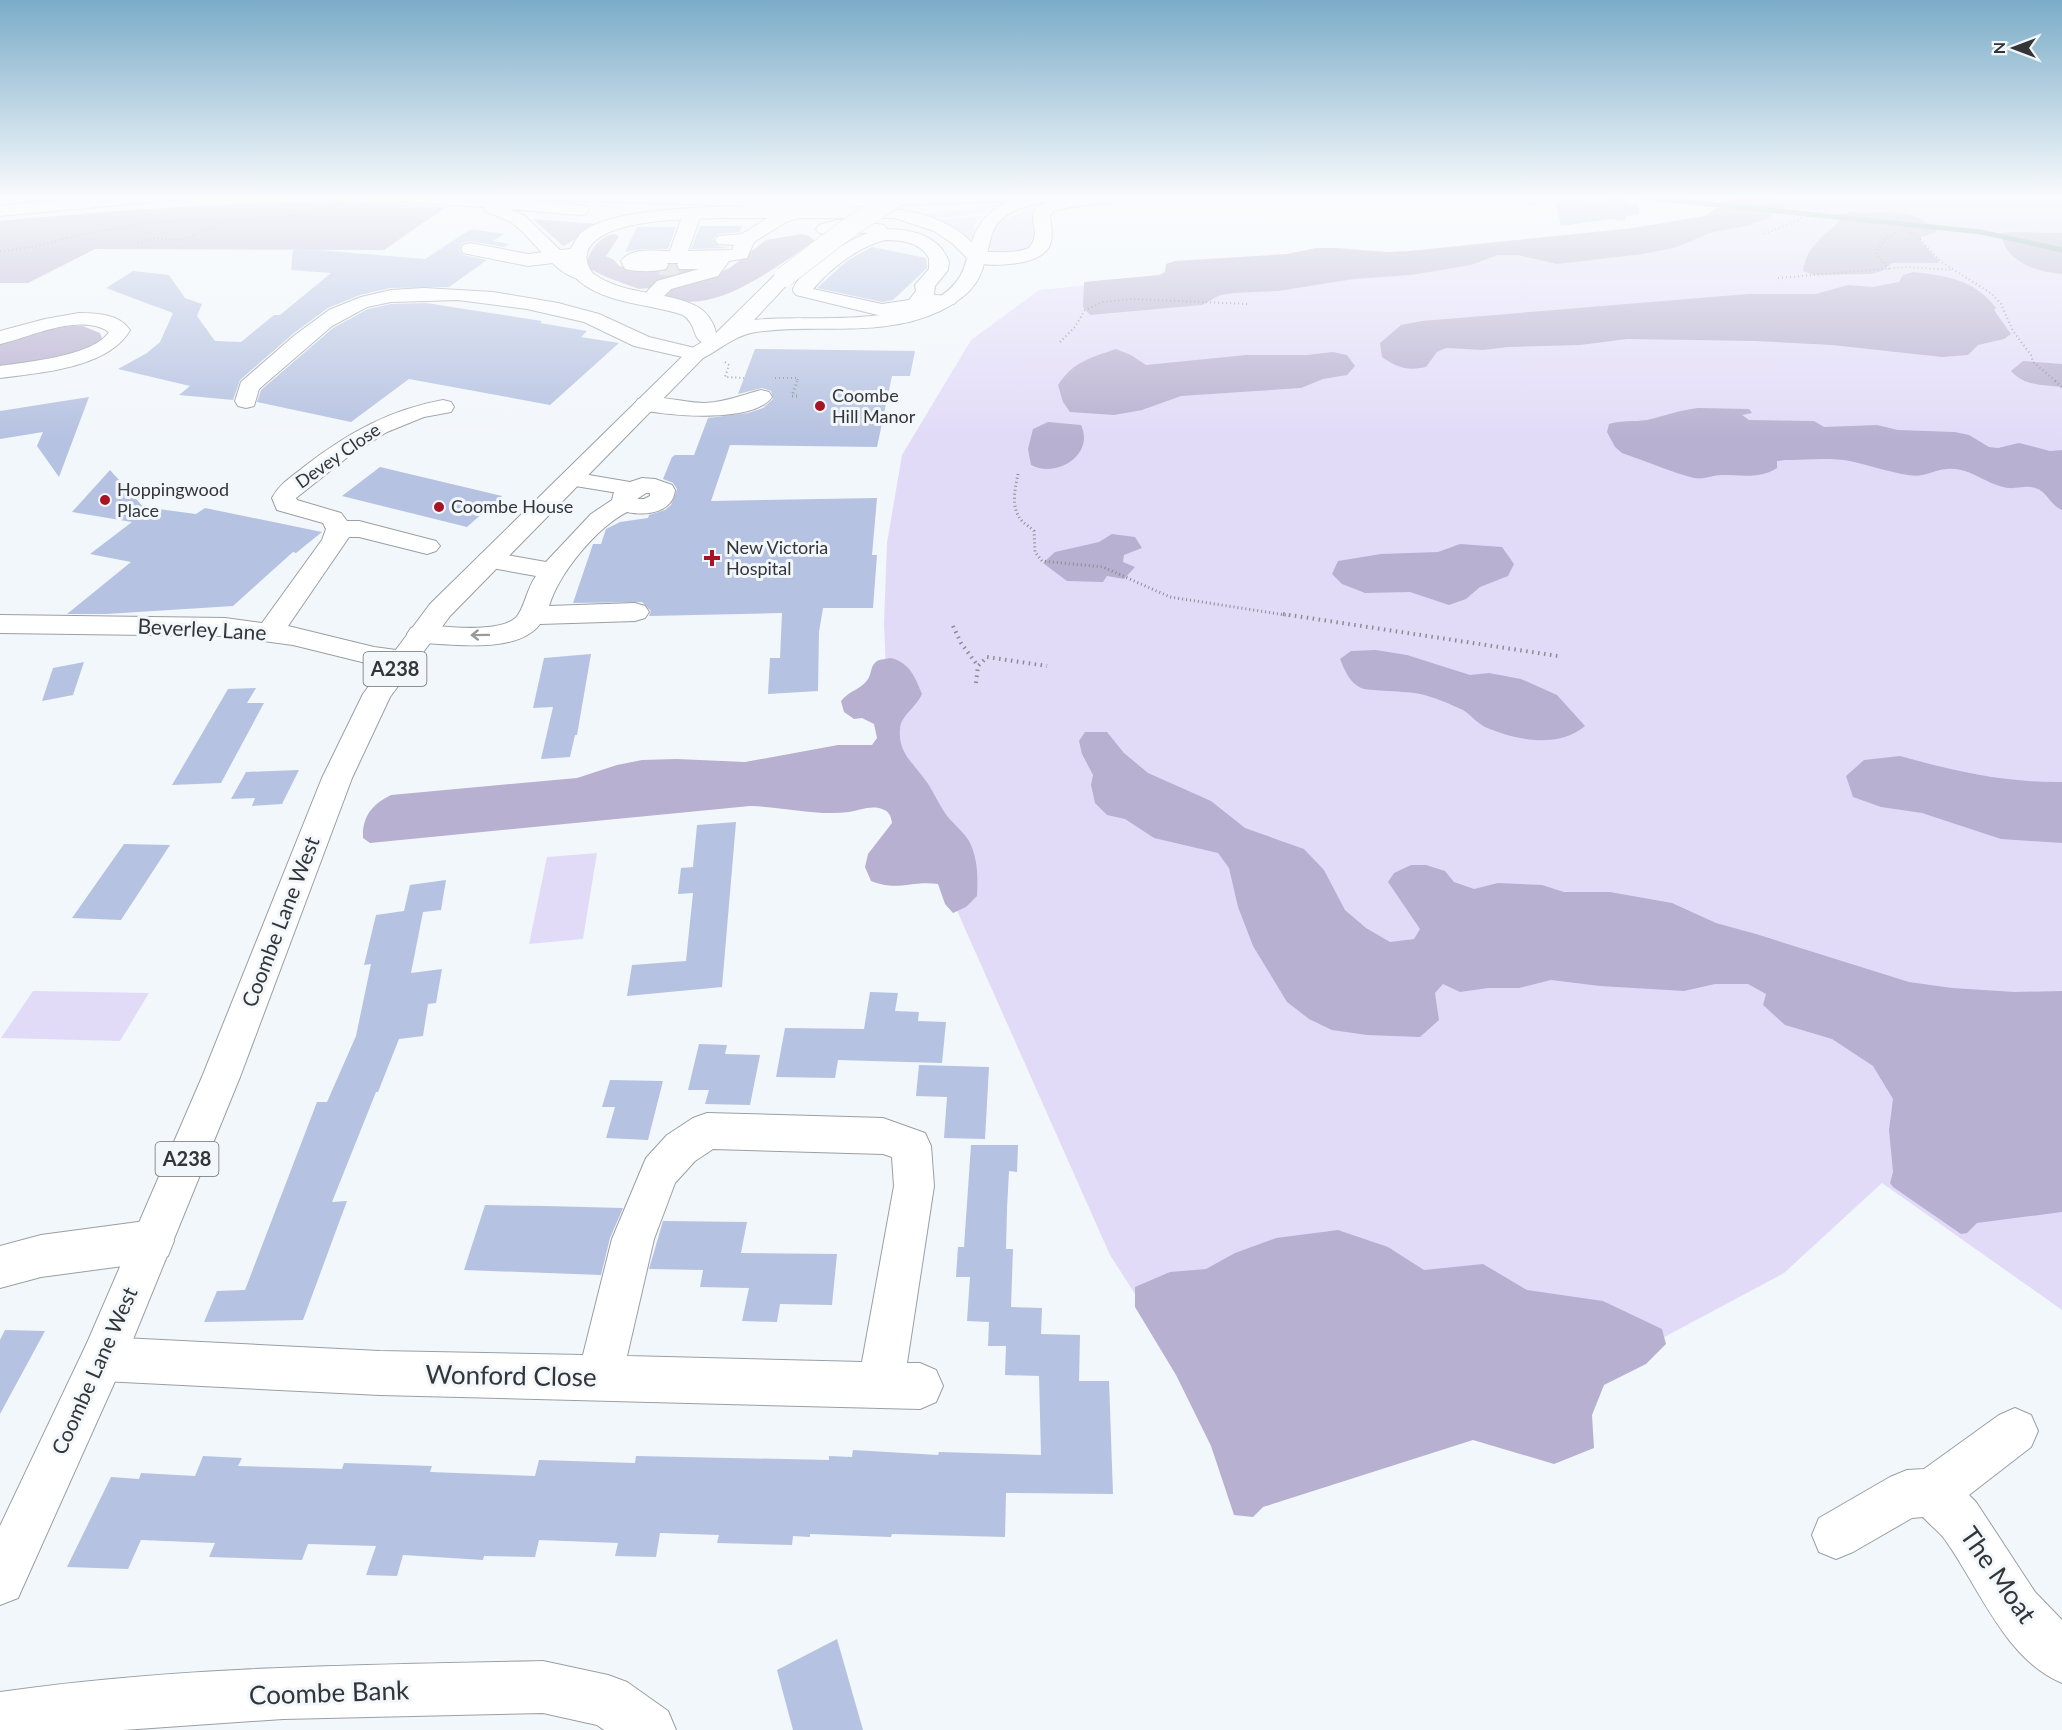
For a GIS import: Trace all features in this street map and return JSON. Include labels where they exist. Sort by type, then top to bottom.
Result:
[{"type":"main road","points":[[584,276],[608,288],[673,304],[731,302]]},
{"type":"main road","points":[[650,299],[664,285],[698,276]]},
{"type":"main road","name":"A238","points":[[778,283],[787,276]]},
{"type":"main road","points":[[815,276],[803,286],[802,291],[882,309],[930,310],[960,292],[972,276]]},
{"type":"main road","points":[[728,332],[760,326],[870,325],[911,310],[926,292],[925,285],[933,276]]},
{"type":"main road","name":"Coombe Lane West","points":[[0,1580],[103,1359],[221,1077],[337,778],[377,694],[440,610],[646,404],[701,345],[731,302],[765,285],[778,283]]},
{"type":"main road","name":"Coombe Lane West","points":[[701,345],[713,346],[778,283]]},
{"type":"main road","points":[[778,283],[770,304],[774,312],[785,319],[810,325]]},
{"type":"main road","points":[[246,400],[249,387],[281,359],[337,314],[359,304],[404,294],[501,299],[604,322],[620,333],[636,339],[701,345],[705,330],[699,317],[673,304]]},
{"type":"main road","points":[[0,338],[55,323],[92,318],[106,319],[120,330],[116,339],[95,352],[54,363],[0,372]]},
{"type":"main road","points":[[646,404],[688,409],[729,408],[761,397]]},
{"type":"main road","name":"Devey Close","points":[[339,529],[332,518],[286,505],[284,498],[287,492],[371,430],[414,411],[443,407]]},
{"type":"main road","points":[[571,479],[617,485],[628,496],[604,515],[553,572],[544,584],[532,616],[636,612]]},
{"type":"main road","points":[[270,632],[334,541],[339,529],[359,529],[427,546]]},
{"type":"main road","points":[[490,560],[553,572]]},
{"type":"main road","name":"Beverley Lane","points":[[0,624],[225,627],[293,636],[374,656],[411,647],[513,632],[526,625],[532,616]]},
{"type":"main road","name":"Wonford Close","points":[[103,1359],[380,1373],[901,1385],[914,1186],[911,1146],[883,1136],[707,1131],[681,1148],[660,1171],[633,1239],[600,1378]]},
{"type":"main road","points":[[0,1267],[42,1256],[153,1241]]},
{"type":"main road","points":[[1836,1536],[1907,1494],[1932,1493],[2015,1431]]},
{"type":"main road","name":"The Moat","points":[[1932,1493],[1959,1519],[2017,1610],[2062,1658]]},
{"type":"main road","name":"Coombe Bank","points":[[0,1719],[88,1706],[283,1693],[543,1687],[608,1701],[650,1730]]},
{"type":"path","points":[[1778,278],[1806,276]]},
{"type":"path","points":[[1962,276],[1992,294],[2001,304],[2013,332],[2031,355],[2033,362],[2062,387]]},
{"type":"path","points":[[1060,342],[1075,327],[1085,310],[1103,302],[1132,299],[1248,304]]},
{"type":"path","points":[[1018,474],[1013,496],[1022,522],[1033,529],[1036,540],[1035,552],[1042,561],[1103,567],[1170,597],[1558,656]]},
{"type":"path","points":[[953,626],[961,643],[978,666]]},
{"type":"path","points":[[976,683],[978,666],[987,657],[1047,666]]},
{"type":"shaded area","points":[[0,276],[42,276],[28,283],[0,283]]},
{"type":"shaded area","points":[[603,276],[683,276],[652,288],[639,289]]},
{"type":"shaded area","points":[[711,276],[762,276],[722,296],[702,301],[682,301],[663,295],[672,287]]},
{"type":"shaded area","points":[[1151,276],[1401,276],[1354,279],[1278,291],[1220,295],[1202,305],[1090,315],[1083,307],[1084,282]]},
{"type":"shaded area","points":[[1182,276],[2062,276],[2062,1310],[1882,1183],[1784,1273],[1582,1381],[1265,1497],[1110,1255],[906,796],[886,672],[884,624],[887,543],[902,455],[971,340],[1039,290]]},
{"type":"shaded area","points":[[1903,276],[1940,276],[1969,285],[1988,298],[2011,334],[2004,339],[1978,345],[1968,355],[1942,357],[1832,345],[1755,341],[1627,339],[1580,345],[1483,350],[1446,348],[1437,352],[1426,367],[1413,369],[1398,366],[1382,357],[1380,343],[1401,325],[1422,321],[1748,294],[1816,294],[1848,285],[1873,287],[1899,282]]},
{"type":"shaded area","points":[[70,326],[83,326],[100,333],[102,338],[95,344],[70,353],[0,367],[0,344]]},
{"type":"shaded area","points":[[1116,349],[1146,365],[1246,355],[1307,355],[1333,352],[1347,355],[1355,366],[1347,375],[1323,379],[1301,388],[1181,396],[1142,410],[1114,415],[1070,412],[1063,402],[1058,385],[1077,365]]},
{"type":"shaded area","points":[[2023,361],[2062,364],[2062,387],[2034,384],[2016,376],[2011,371]]},
{"type":"shaded area","points":[[1698,408],[1749,409],[1752,413],[1742,415],[1749,420],[1814,421],[1824,427],[1877,425],[1898,430],[1955,432],[1969,435],[1989,447],[1998,448],[2019,443],[2050,451],[2062,450],[2062,510],[2035,488],[2000,486],[1971,473],[1955,469],[1914,476],[1842,460],[1785,460],[1777,461],[1777,468],[1764,474],[1694,478],[1622,453],[1615,447],[1607,432],[1609,424],[1647,420]]},
{"type":"shaded area","points":[[1048,422],[1081,425],[1084,436],[1083,445],[1078,454],[1071,461],[1052,469],[1031,465],[1028,449],[1033,429]]},
{"type":"shaded area","points":[[1112,534],[1135,537],[1142,548],[1124,555],[1123,562],[1135,567],[1124,579],[1107,576],[1103,582],[1067,581],[1043,563],[1055,552],[1099,542]]},
{"type":"shaded area","points":[[1460,544],[1502,547],[1514,564],[1508,576],[1480,587],[1466,599],[1449,605],[1410,592],[1365,593],[1342,584],[1332,574],[1338,561],[1381,554],[1438,552]]},
{"type":"shaded area","points":[[1376,650],[1407,655],[1470,675],[1489,673],[1521,679],[1557,695],[1585,726],[1562,738],[1549,740],[1509,736],[1485,727],[1463,710],[1431,697],[1361,688],[1350,679],[1340,659],[1351,651]]},
{"type":"shaded area","points":[[891,658],[907,667],[922,694],[901,724],[900,737],[903,750],[945,813],[967,837],[976,861],[977,896],[966,907],[953,913],[945,904],[938,884],[889,886],[871,881],[865,867],[868,854],[892,823],[888,812],[878,808],[824,813],[750,806],[370,843],[363,838],[366,818],[378,803],[391,795],[577,778],[617,765],[642,760],[745,762],[838,745],[872,745],[877,738],[874,724],[862,718],[854,719],[844,712],[841,701],[865,682],[877,661]]},
{"type":"shaded area","points":[[1085,732],[1107,732],[1124,753],[1148,773],[1211,801],[1245,828],[1304,849],[1324,870],[1345,910],[1366,928],[1390,942],[1414,939],[1420,929],[1388,882],[1394,873],[1411,865],[1426,865],[1445,871],[1454,882],[1474,889],[1498,883],[1542,885],[1564,892],[1610,892],[1672,903],[1716,923],[1909,982],[1952,988],[2015,992],[2062,991],[2062,1212],[1977,1223],[1967,1233],[1961,1234],[1893,1187],[1890,1183],[1893,1172],[1889,1130],[1893,1099],[1873,1066],[1832,1039],[1785,1025],[1763,1005],[1766,994],[1748,984],[1715,984],[1684,991],[1600,986],[1551,980],[1519,988],[1488,988],[1460,992],[1443,984],[1435,993],[1439,1020],[1420,1037],[1367,1035],[1332,1030],[1309,1019],[1287,1002],[1253,946],[1238,907],[1229,868],[1218,853],[1154,838],[1125,819],[1107,815],[1095,803],[1091,785],[1093,775],[1082,754],[1079,741]]},
{"type":"shaded area","points":[[1900,756],[1980,775],[2062,782],[2062,843],[2001,839],[1922,813],[1881,807],[1853,797],[1846,776],[1864,760]]},
{"type":"shaded area","points":[[597,853],[583,939],[529,944],[547,857]]},
{"type":"shaded area","points":[[33,991],[149,993],[120,1041],[1,1038]]},
{"type":"shaded area","points":[[1338,1230],[1388,1247],[1424,1270],[1483,1264],[1527,1290],[1603,1301],[1662,1329],[1666,1344],[1646,1364],[1604,1385],[1592,1415],[1594,1448],[1554,1464],[1473,1440],[1263,1507],[1253,1517],[1234,1515],[1211,1446],[1176,1375],[1135,1307],[1135,1287],[1170,1272],[1206,1269],[1235,1253],[1276,1238]]},
{"type":"building","points":[[125,276],[170,276],[185,298],[202,304],[197,316],[215,341],[241,342],[274,315],[280,315],[328,276],[465,276],[449,287],[390,288],[360,295],[328,308],[294,333],[240,380],[233,400],[179,395],[190,386],[118,369],[147,353],[160,342],[173,313],[106,288]]},
{"type":"building","points":[[831,276],[919,276],[893,300],[882,302],[817,288]]},
{"type":"building","points":[[426,303],[542,321],[540,323],[587,331],[581,337],[619,343],[550,405],[409,379],[351,422],[257,402],[261,390],[333,328],[368,309],[391,304]]},
{"type":"building","points":[[755,349],[915,351],[910,376],[892,376],[877,447],[730,445],[711,501],[877,498],[872,555],[877,555],[873,608],[823,608],[819,632],[818,691],[768,694],[770,658],[780,658],[782,613],[649,616],[651,611],[642,602],[573,603],[593,544],[601,544],[606,529],[620,522],[648,518],[649,515],[665,510],[671,505],[677,489],[673,483],[663,479],[672,457],[694,455],[708,418],[748,413],[763,408],[773,399],[771,391],[762,388],[738,394]]},
{"type":"building","points":[[89,397],[59,477],[37,446],[43,432],[0,439],[0,411]]},
{"type":"building","name":"Coombe House","points":[[380,467],[502,496],[467,527],[342,496]]},
{"type":"building","points":[[110,470],[147,511],[151,508],[196,514],[205,508],[322,532],[296,553],[293,552],[233,606],[106,614],[67,614],[131,562],[90,554],[132,522],[72,512]]},
{"type":"building","points":[[591,654],[577,735],[575,735],[570,757],[541,759],[553,707],[533,708],[544,658]]},
{"type":"building","points":[[84,662],[73,695],[42,701],[53,668]]},
{"type":"building","points":[[256,688],[247,703],[264,703],[221,783],[172,785],[228,689]]},
{"type":"building","points":[[299,770],[282,804],[252,806],[255,798],[231,799],[246,772]]},
{"type":"building","points":[[736,822],[722,987],[627,996],[632,965],[686,961],[693,893],[678,894],[681,868],[693,867],[697,825]]},
{"type":"building","points":[[124,844],[170,845],[121,920],[72,918]]},
{"type":"building","points":[[446,880],[441,910],[423,912],[411,973],[442,969],[436,1003],[428,1004],[423,1036],[399,1039],[378,1092],[376,1092],[332,1202],[347,1201],[303,1320],[204,1322],[217,1291],[245,1290],[317,1102],[327,1102],[356,1036],[371,964],[364,965],[376,915],[404,911],[410,885]]},
{"type":"building","points":[[870,992],[898,993],[895,1011],[919,1012],[918,1021],[946,1022],[942,1063],[838,1060],[835,1078],[776,1077],[785,1028],[864,1029]]},
{"type":"building","points":[[699,1044],[727,1045],[725,1054],[760,1055],[750,1105],[705,1104],[709,1090],[688,1090]]},
{"type":"building","points":[[919,1065],[989,1067],[985,1139],[944,1138],[947,1097],[916,1096]]},
{"type":"building","points":[[610,1080],[663,1081],[648,1140],[606,1138],[615,1107],[602,1107]]},
{"type":"building","points":[[971,1145],[1018,1145],[1017,1172],[1009,1171],[1007,1209],[1006,1249],[1013,1249],[1011,1307],[1042,1308],[1041,1334],[1080,1335],[1079,1381],[1109,1381],[1113,1494],[1006,1493],[1005,1537],[810,1534],[810,1537],[793,1536],[792,1545],[717,1543],[719,1535],[660,1533],[656,1557],[615,1556],[618,1543],[539,1540],[535,1557],[484,1556],[483,1560],[403,1555],[397,1576],[366,1575],[376,1546],[308,1544],[302,1560],[209,1557],[215,1543],[141,1540],[128,1569],[67,1567],[111,1477],[139,1479],[141,1473],[195,1476],[203,1456],[242,1458],[238,1466],[342,1469],[344,1463],[432,1466],[430,1472],[535,1476],[539,1460],[635,1463],[636,1456],[829,1460],[829,1456],[852,1457],[853,1450],[938,1455],[939,1452],[1041,1455],[1039,1376],[1005,1375],[1006,1346],[988,1346],[989,1322],[967,1321],[970,1277],[956,1277],[958,1247],[964,1247]]},
{"type":"building","points":[[485,1205],[623,1208],[610,1238],[601,1275],[464,1270]]},
{"type":"building","points":[[663,1221],[747,1222],[741,1253],[837,1254],[832,1305],[780,1304],[777,1322],[742,1321],[749,1288],[700,1287],[703,1270],[649,1269]]},
{"type":"building","points":[[5,1330],[45,1331],[0,1414],[0,1340]]},
{"type":"building","points":[[837,1639],[863,1730],[793,1730],[777,1670]]},
{"type":"place","name":"Coombe Hill Manor","points":[[820,406]]},
{"type":"place","name":"Hoppingwood Place","points":[[105,500]]},
{"type":"place","name":"Coombe House","points":[[439,507]]},
{"type":"place","name":"New Victoria Hospital","points":[[712,558]]}]
